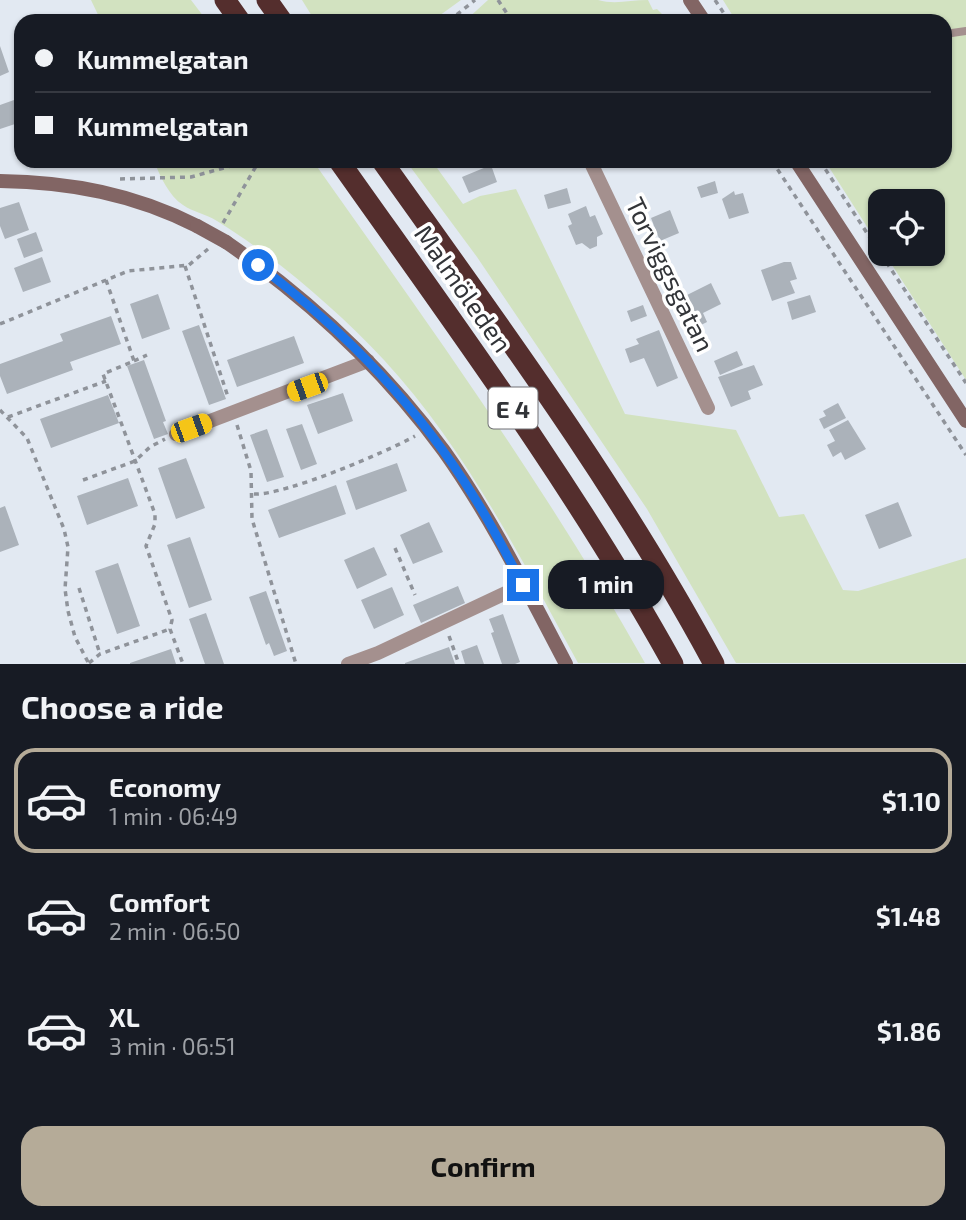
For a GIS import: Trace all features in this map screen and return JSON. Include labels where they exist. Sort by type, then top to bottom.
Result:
[{"type":"highway","name":"Malmöleden","points":[[344,168],[506,396],[593,529],[673,663]]},
{"type":"highway","name":"Malmöleden","points":[[387,168],[524,362],[609,489],[667,580],[713,663]]},
{"type":"street","name":"Torviggsgatan","points":[[593,168],[708,408]]},
{"type":"street","points":[[801,168],[966,421]]},
{"type":"street","points":[[0,181],[84,187],[141,201],[226,242],[311,306],[368,361],[427,429],[475,497],[566,663]]},
{"type":"street","points":[[176,434],[368,361]]},
{"type":"street","points":[[348,663],[523,585]]},
{"type":"path","points":[[457,14],[474,0]]},
{"type":"path","points":[[84,187],[109,179],[191,177],[223,168]]},
{"type":"path","points":[[222,225],[255,168]]},
{"type":"path","points":[[777,168],[966,455]]},
{"type":"path","points":[[825,168],[868,233]]},
{"type":"path","points":[[0,324],[128,271],[185,266],[201,258],[210,247]]},
{"type":"path","points":[[185,266],[251,471],[254,494],[252,519],[296,663]]},
{"type":"path","points":[[890,266],[966,383]]},
{"type":"path","points":[[106,280],[134,361]]},
{"type":"path","points":[[147,355],[103,374],[155,514],[155,524],[146,546],[172,620],[170,629],[183,663]]},
{"type":"path","points":[[8,417],[106,381]]},
{"type":"path","points":[[0,410],[27,438],[64,529],[68,547],[65,589],[68,611],[75,637],[89,663],[100,654],[170,629]]},
{"type":"path","points":[[254,494],[266,495],[391,449],[427,429]]},
{"type":"path","points":[[83,480],[135,461],[150,447],[176,434]]},
{"type":"path","points":[[395,548],[415,595]]},
{"type":"path","points":[[79,588],[100,654]]},
{"type":"path","points":[[444,622],[459,663]]},
{"type":"green space","points":[[91,0],[191,0],[202,14],[98,14]]},
{"type":"green space","points":[[302,0],[461,0],[442,14],[311,14]]},
{"type":"green space","points":[[488,0],[648,0],[653,10],[657,9],[662,14],[473,14]]},
{"type":"green space","points":[[723,0],[966,0],[966,380],[893,266],[945,266],[945,189],[868,189],[868,228],[829,168],[952,168],[952,14],[732,14]]},
{"type":"green space","points":[[158,168],[318,168],[527,471],[645,663],[578,663],[490,505],[414,394],[365,341],[305,285],[240,236],[183,205],[166,185]]},
{"type":"green space","points":[[411,168],[437,168],[463,204],[480,196],[516,189],[625,414],[736,430],[779,517],[804,514],[843,590],[858,591],[966,558],[966,663],[736,663],[647,509],[477,257]]},
{"type":"building","points":[[0,46],[9,72],[0,76]]},
{"type":"building","points":[[14,100],[14,124],[0,129],[0,105]]},
{"type":"building","points":[[484,168],[492,168],[497,182],[469,193],[462,177]]},
{"type":"building","points":[[715,181],[718,193],[701,198],[697,187]]},
{"type":"building","points":[[567,188],[571,203],[548,209],[544,195]]},
{"type":"building","points":[[734,191],[735,195],[743,193],[749,213],[729,219],[722,199]]},
{"type":"building","points":[[19,202],[29,230],[5,239],[0,226],[0,208]]},
{"type":"building","points":[[586,206],[590,217],[595,215],[603,234],[597,237],[597,246],[590,249],[582,243],[576,245],[568,226],[572,224],[568,214]]},
{"type":"building","points":[[670,210],[679,233],[660,241],[651,218]]},
{"type":"building","points":[[36,232],[43,251],[24,258],[17,239]]},
{"type":"building","points":[[42,257],[51,282],[23,292],[14,268]]},
{"type":"building","points":[[791,262],[797,279],[790,281],[795,293],[772,301],[761,270]]},
{"type":"building","points":[[711,283],[721,304],[703,313],[707,322],[689,331],[683,316],[694,311],[687,295]]},
{"type":"building","points":[[158,294],[170,329],[142,339],[130,304]]},
{"type":"building","points":[[810,295],[816,312],[792,320],[787,302]]},
{"type":"building","points":[[643,305],[647,316],[631,322],[627,311]]},
{"type":"building","points":[[111,316],[121,344],[70,362],[73,370],[7,394],[0,376],[0,364],[63,341],[60,334]]},
{"type":"building","points":[[199,325],[226,399],[209,405],[182,331]]},
{"type":"building","points":[[659,330],[678,378],[657,387],[644,358],[630,363],[625,349],[639,344],[636,339]]},
{"type":"building","points":[[294,336],[304,363],[237,387],[227,360]]},
{"type":"building","points":[[737,351],[743,365],[720,375],[714,361]]},
{"type":"building","points":[[144,360],[166,421],[163,422],[168,434],[154,439],[127,366]]},
{"type":"building","points":[[754,365],[763,385],[748,391],[751,399],[731,407],[718,377]]},
{"type":"building","points":[[343,393],[353,421],[318,434],[307,405]]},
{"type":"building","points":[[108,395],[119,423],[51,448],[40,419]]},
{"type":"building","points":[[838,403],[846,418],[824,429],[819,419],[826,416],[823,411]]},
{"type":"building","points":[[848,420],[866,449],[845,460],[841,452],[833,457],[827,445],[835,441],[829,430]]},
{"type":"building","points":[[302,424],[317,464],[301,470],[286,429]]},
{"type":"building","points":[[267,429],[284,477],[267,482],[250,435]]},
{"type":"building","points":[[186,458],[205,508],[176,519],[158,468]]},
{"type":"building","points":[[397,463],[407,491],[356,510],[346,481]]},
{"type":"building","points":[[128,478],[138,506],[87,525],[77,496]]},
{"type":"building","points":[[336,485],[346,514],[279,538],[268,510]]},
{"type":"building","points":[[898,502],[912,536],[879,549],[865,515]]},
{"type":"building","points":[[5,506],[19,545],[0,552],[0,508]]},
{"type":"building","points":[[429,522],[443,552],[413,564],[400,535]]},
{"type":"building","points":[[190,537],[212,600],[189,608],[167,545]]},
{"type":"building","points":[[374,547],[387,575],[357,589],[344,560]]},
{"type":"building","points":[[118,563],[140,626],[117,634],[95,571]]},
{"type":"building","points":[[458,586],[465,603],[421,623],[413,605]]},
{"type":"building","points":[[392,587],[404,615],[374,629],[361,600]]},
{"type":"building","points":[[266,591],[287,651],[274,656],[269,643],[266,645],[249,597]]},
{"type":"building","points":[[206,613],[224,664],[205,664],[189,619]]},
{"type":"building","points":[[503,614],[520,662],[515,664],[502,664],[491,633],[494,632],[489,619]]},
{"type":"building","points":[[477,645],[484,664],[465,664],[461,651]]},
{"type":"building","points":[[449,647],[455,664],[405,664],[405,663]]},
{"type":"building","points":[[171,649],[176,664],[130,664],[130,663]]},
{"type":"route","points":[[258,265],[321,315],[354,346],[412,410],[475,497],[523,585]]}]
